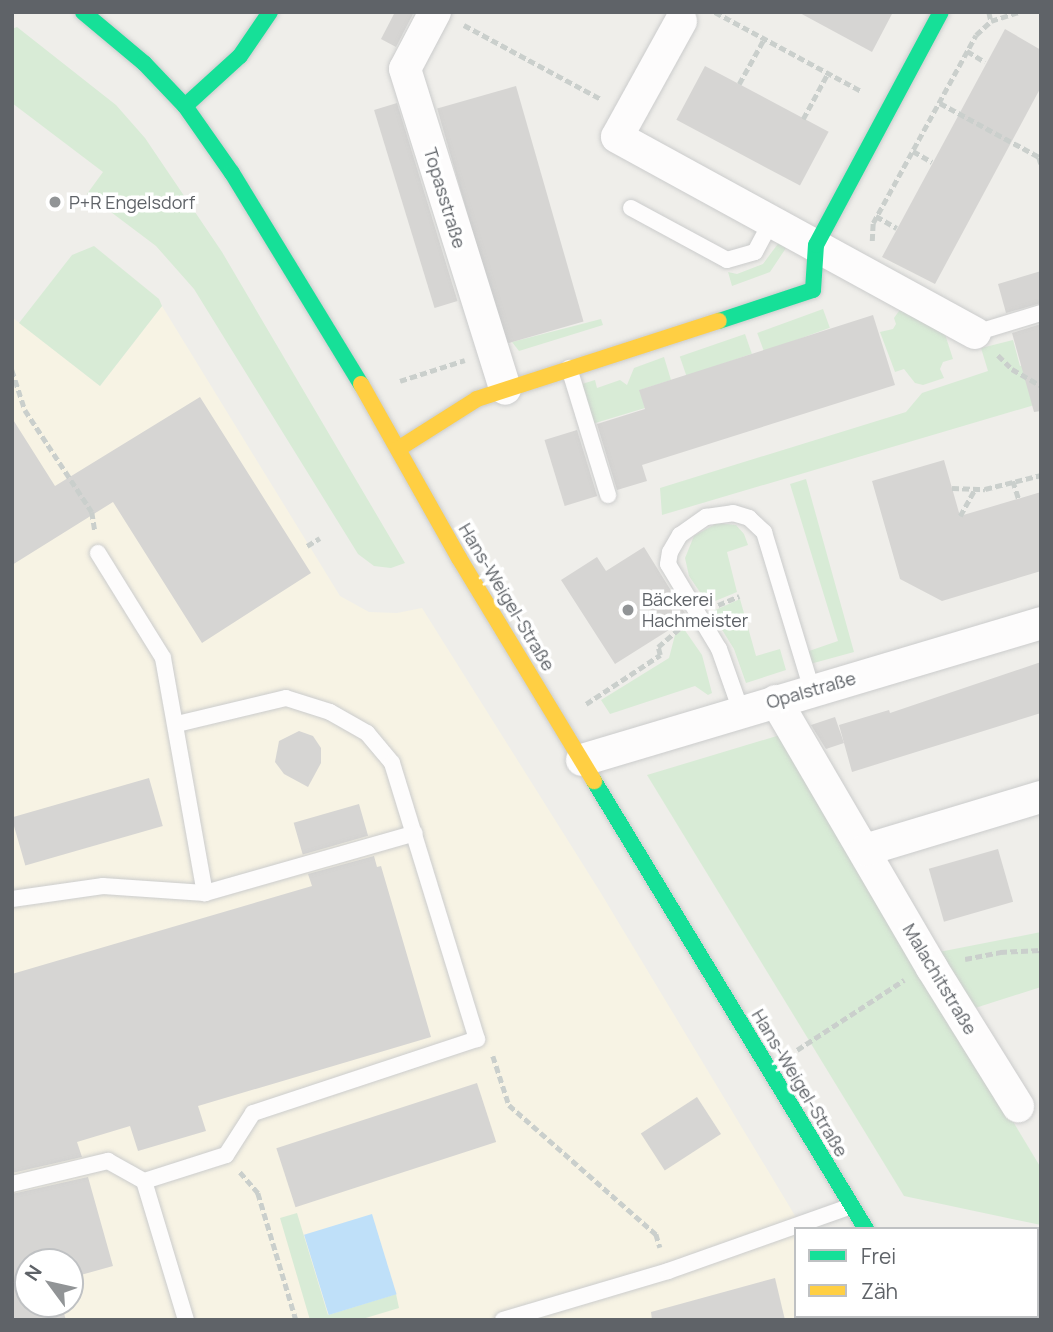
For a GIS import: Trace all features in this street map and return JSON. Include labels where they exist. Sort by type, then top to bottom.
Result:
[{"type":"street","name":"Hans-Weigel-Straße","points":[[83,12],[144,63],[185,106],[253,207],[398,449],[459,558],[865,1227]]},
{"type":"street","points":[[185,106],[240,56],[270,12]]},
{"type":"street","points":[[398,449],[477,399],[505,388],[813,290],[816,245],[941,12]]},
{"type":"street","name":"Topasstraße","points":[[447,17],[405,69],[505,388]]},
{"type":"street","points":[[681,21],[617,137],[975,333]]},
{"type":"street","name":"Opalstraße","points":[[582,760],[1041,623]]},
{"type":"street","name":"Malachitstraße","points":[[776,701],[932,968],[1018,1106]]},
{"type":"street","points":[[865,850],[1041,797]]},
{"type":"lane","points":[[631,208],[727,260],[755,253],[771,222]]},
{"type":"lane","points":[[975,333],[1041,313]]},
{"type":"lane","points":[[569,368],[608,495]]},
{"type":"lane","points":[[741,711],[719,649],[668,564],[670,552],[680,535],[706,517],[733,513],[749,518],[764,532],[811,690]]},
{"type":"lane","points":[[98,553],[163,658],[177,724],[205,893]]},
{"type":"lane","points":[[144,1181],[226,1155],[253,1113],[477,1039],[392,763],[367,733],[330,712],[286,698],[177,724]]},
{"type":"lane","points":[[12,899],[103,886],[205,893],[415,833]]},
{"type":"lane","points":[[12,1184],[108,1161],[144,1181],[186,1320]]},
{"type":"lane","points":[[503,1320],[668,1271],[852,1206]]},
{"type":"path","points":[[716,12],[862,91]]},
{"type":"path","points":[[989,12],[991,21]]},
{"type":"path","points":[[860,271],[871,256],[873,223],[876,216],[976,35],[991,21],[1019,12]]},
{"type":"path","points":[[447,17],[630,115]]},
{"type":"path","points":[[739,84],[764,38]]},
{"type":"path","points":[[967,51],[985,62]]},
{"type":"path","points":[[803,119],[828,73]]},
{"type":"path","points":[[940,103],[1039,157],[1041,164]]},
{"type":"path","points":[[913,151],[932,162]]},
{"type":"path","points":[[876,216],[897,228]]},
{"type":"path","points":[[975,333],[1012,369],[1041,386]]},
{"type":"path","points":[[12,370],[26,410],[92,512],[98,553]]},
{"type":"path","points":[[952,488],[976,489],[1041,475]]},
{"type":"path","points":[[1013,481],[1019,499]]},
{"type":"path","points":[[960,516],[976,489]]},
{"type":"path","points":[[307,546],[320,538]]},
{"type":"path","points":[[559,722],[660,655],[658,647],[697,613]]},
{"type":"path","points":[[768,1069],[900,982],[932,968],[1000,952],[1041,950]]},
{"type":"path","points":[[477,1039],[493,1054],[509,1105],[656,1234],[668,1271]]},
{"type":"path","points":[[226,1155],[258,1193],[296,1320]]},
{"type":"shaded area","points":[[162,306],[340,596],[369,612],[397,613],[422,608],[599,890],[802,1227],[794,1227],[794,1318],[860,1320],[12,1320],[12,317],[100,386]]},
{"type":"green space","points":[[17,27],[116,105],[145,138],[222,252],[405,563],[391,568],[374,566],[358,554],[194,289],[156,246],[87,194],[103,172],[12,103],[12,29]]},
{"type":"green space","points":[[780,241],[784,242],[786,248],[770,272],[732,286],[728,272],[737,274],[763,264]]},
{"type":"green space","points":[[94,246],[159,299],[162,306],[100,386],[19,323],[72,255]]},
{"type":"green space","points":[[901,308],[944,331],[953,359],[943,362],[940,369],[944,378],[923,385],[915,383],[904,369],[895,372],[880,332],[893,329],[896,324],[894,318]]},
{"type":"green space","points":[[823,309],[830,328],[764,352],[757,333]]},
{"type":"green space","points":[[601,319],[603,325],[519,351],[512,342]]},
{"type":"green space","points":[[745,334],[752,354],[687,376],[680,356]]},
{"type":"green space","points":[[1013,340],[1020,366],[1041,360],[1041,403],[662,515],[660,488],[906,412],[922,393],[988,371],[981,348]]},
{"type":"green space","points":[[664,357],[671,380],[640,390],[645,408],[592,424],[582,384],[595,380],[597,388],[620,380],[627,385],[634,368]]},
{"type":"green space","points":[[806,479],[854,652],[810,664],[809,651],[838,641],[790,484]]},
{"type":"green space","points":[[717,523],[736,525],[744,534],[748,545],[727,552],[737,592],[708,604],[689,576],[685,558],[694,536]]},
{"type":"green space","points":[[740,599],[756,656],[780,649],[786,670],[746,683],[734,649],[711,612]]},
{"type":"green space","points":[[684,629],[702,655],[712,693],[708,695],[695,686],[610,714],[601,700],[669,658],[675,635]]},
{"type":"green space","points":[[780,735],[1041,1168],[1041,1225],[904,1196],[647,775]]},
{"type":"green space","points":[[1041,932],[1041,987],[972,1009],[939,952]]},
{"type":"green space","points":[[297,1213],[328,1315],[396,1294],[399,1308],[359,1320],[310,1320],[280,1218]]},
{"type":"water","points":[[372,1214],[397,1294],[329,1315],[304,1235]]},
{"type":"building","points":[[395,12],[414,12],[396,47],[381,39]]},
{"type":"building","points":[[798,12],[893,12],[872,52]]},
{"type":"building","points":[[1005,29],[1041,50],[1041,87],[935,284],[882,257]]},
{"type":"building","points":[[705,66],[829,132],[800,186],[676,120]]},
{"type":"building","points":[[516,86],[584,322],[505,344],[437,109]]},
{"type":"building","points":[[397,103],[458,301],[435,308],[374,110]]},
{"type":"building","points":[[1041,271],[1041,303],[1006,313],[998,284]]},
{"type":"building","points":[[873,315],[895,385],[642,465],[647,481],[617,490],[597,424],[645,409],[639,390]]},
{"type":"building","points":[[1041,324],[1041,411],[1034,412],[1012,333]]},
{"type":"building","points":[[200,397],[311,573],[202,643],[113,502],[12,565],[12,418],[55,486]]},
{"type":"building","points":[[577,430],[597,496],[565,506],[544,440]]},
{"type":"building","points":[[944,460],[960,516],[1041,492],[1041,571],[942,601],[900,579],[872,481]]},
{"type":"building","points":[[644,547],[688,618],[615,664],[561,580],[597,557],[606,571]]},
{"type":"building","points":[[1041,662],[1041,713],[852,772],[839,725],[889,710],[890,713]]},
{"type":"building","points":[[835,717],[844,743],[826,749],[811,725]]},
{"type":"building","points":[[299,731],[313,736],[321,748],[321,763],[308,787],[284,774],[275,762],[279,741]]},
{"type":"building","points":[[149,778],[163,826],[25,865],[12,817]]},
{"type":"building","points":[[359,804],[368,836],[303,854],[294,823]]},
{"type":"building","points":[[998,849],[1013,902],[944,922],[929,869]]},
{"type":"building","points":[[374,856],[377,867],[381,866],[431,1037],[198,1106],[206,1131],[138,1151],[130,1126],[77,1142],[82,1157],[12,1173],[12,974],[312,886],[308,874]]},
{"type":"building","points":[[477,1083],[496,1142],[295,1207],[276,1148]]},
{"type":"building","points":[[697,1097],[721,1134],[665,1170],[641,1133]]},
{"type":"building","points":[[88,1177],[113,1266],[84,1274],[84,1248],[14,1248],[14,1318],[66,1320],[12,1320],[12,1194]]},
{"type":"building","points":[[775,1278],[785,1320],[652,1320],[651,1312]]},
{"type":"traffic: fast","points":[[83,12],[144,63],[185,106],[232,173],[361,384]]},
{"type":"traffic: fast","points":[[185,106],[240,56],[270,12]]},
{"type":"traffic: fast","points":[[719,321],[813,290],[816,245],[941,12]]},
{"type":"traffic: fast","points":[[594,781],[865,1227]]},
{"type":"traffic: slow","points":[[398,449],[477,399],[719,321]]},
{"type":"traffic: slow","points":[[361,384],[459,558],[594,781]]},
{"type":"place","name":"P+R Engelsdorf","points":[[55,202]]},
{"type":"place","name":"Bäckerei Hachmeister","points":[[628,610]]}]
